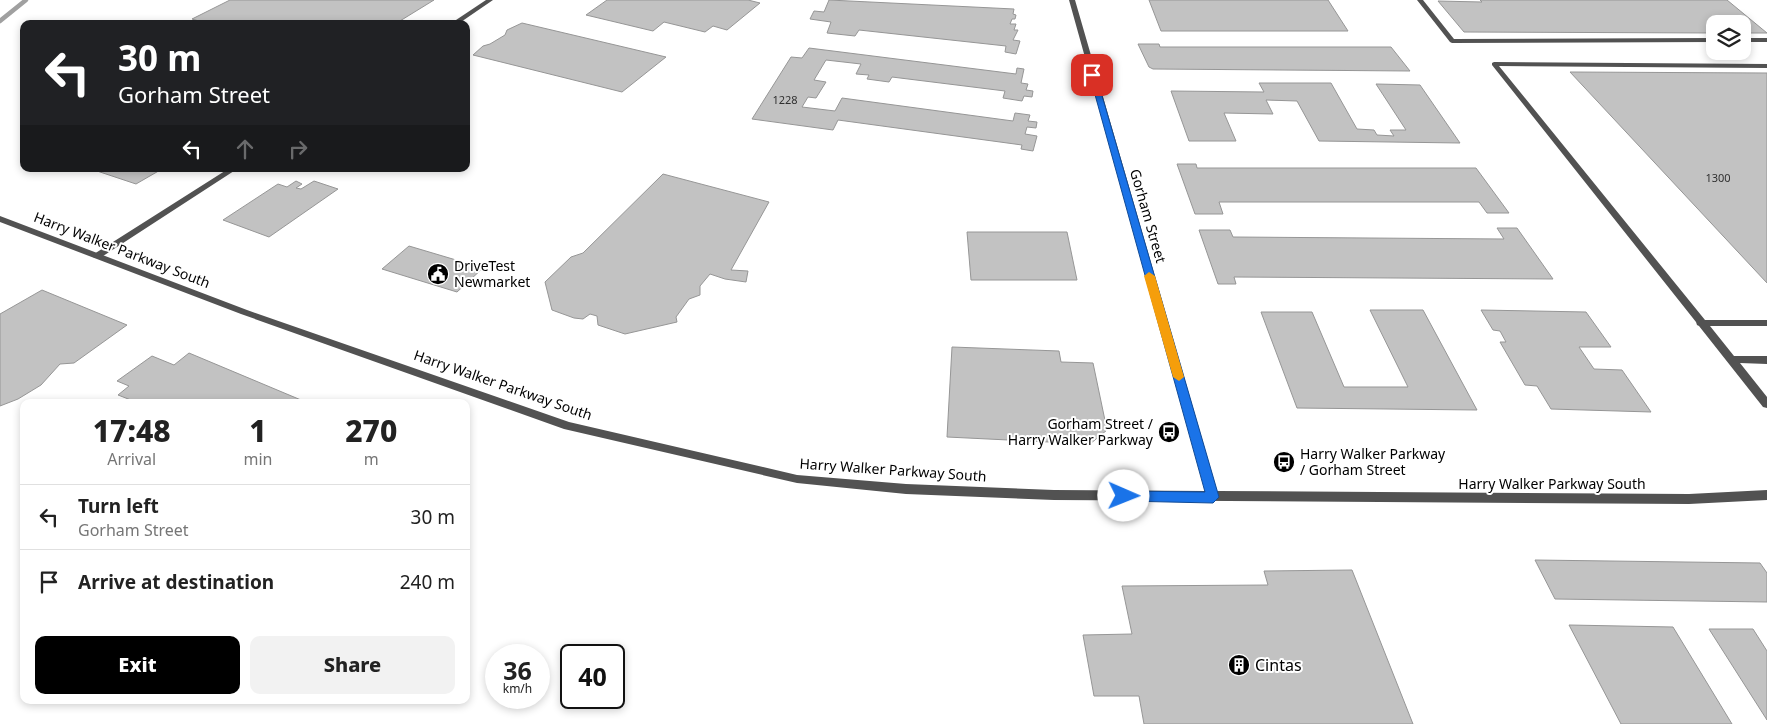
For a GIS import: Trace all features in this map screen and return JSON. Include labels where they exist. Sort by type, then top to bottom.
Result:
[{"type":"street","points":[[459,20],[490,0]]},
{"type":"street","name":"Gorham Street","points":[[1072,0],[1213,497]]},
{"type":"street","points":[[1420,0],[1452,41],[1706,40]]},
{"type":"street","points":[[1751,40],[1767,40]]},
{"type":"street","points":[[1765,400],[1700,323],[1494,64],[1767,66]]},
{"type":"street","points":[[97,256],[228,172]]},
{"type":"street","name":"Harry Walker Parkway South","points":[[0,219],[244,312],[568,426],[797,479],[906,489],[1054,495],[1689,499],[1767,495]]},
{"type":"street","points":[[1700,323],[1767,324]]},
{"type":"street","points":[[1730,359],[1767,360]]},
{"type":"building","points":[[230,0],[434,0],[402,20],[192,19]]},
{"type":"building","points":[[607,0],[748,0],[760,3],[727,30],[713,26],[705,32],[664,22],[653,31],[586,15]]},
{"type":"building","points":[[829,0],[1014,9],[1015,19],[1012,19],[1010,24],[1016,24],[1014,30],[1018,30],[1013,40],[1020,41],[1016,54],[1005,52],[1006,46],[859,30],[855,36],[827,33],[831,22],[810,19],[814,11],[824,12]]},
{"type":"building","points":[[1149,0],[1328,0],[1348,31],[1161,31]]},
{"type":"building","points":[[1480,0],[1727,0],[1745,15],[1706,15],[1706,33],[1464,32],[1438,1],[1482,2]]},
{"type":"building","points":[[1751,20],[1767,33],[1751,33]]},
{"type":"building","points":[[522,23],[666,57],[622,92],[473,55],[483,46],[505,35],[507,30]]},
{"type":"building","points":[[1138,44],[1159,44],[1160,47],[1391,47],[1410,71],[1153,69],[1149,67]]},
{"type":"building","points":[[809,48],[1016,74],[1017,68],[1024,69],[1021,83],[1028,84],[1026,90],[1033,91],[1032,97],[1024,96],[1022,101],[1003,98],[1005,91],[892,77],[889,82],[867,79],[869,75],[856,74],[861,64],[826,60],[814,80],[826,82],[816,98],[808,97],[802,107],[835,111],[842,98],[1013,121],[1015,113],[1030,115],[1028,121],[1037,122],[1036,128],[1027,127],[1025,134],[1037,136],[1033,151],[1021,149],[1022,145],[838,120],[833,130],[752,119],[791,57],[802,58]]},
{"type":"building","points":[[1570,72],[1767,73],[1767,283]]},
{"type":"building","points":[[1259,83],[1331,83],[1357,129],[1374,130],[1377,135],[1394,136],[1390,130],[1406,130],[1376,84],[1420,85],[1460,143],[1319,141],[1297,101],[1266,100],[1273,114],[1224,113],[1236,141],[1189,141],[1171,91],[1264,92]]},
{"type":"building","points":[[1177,164],[1196,164],[1197,168],[1476,168],[1509,213],[1487,213],[1479,202],[1219,202],[1223,214],[1195,214]]},
{"type":"building","points":[[100,172],[157,172],[136,184]]},
{"type":"building","points":[[663,174],[769,202],[731,270],[748,271],[746,282],[725,279],[710,274],[700,286],[700,295],[689,299],[676,317],[677,322],[625,334],[598,325],[597,316],[590,314],[583,319],[574,318],[552,310],[545,282],[571,257],[583,253]]},
{"type":"building","points":[[296,181],[302,184],[296,188],[301,189],[314,181],[338,189],[269,237],[223,220],[278,184],[287,187]]},
{"type":"building","points":[[1497,228],[1517,228],[1553,279],[1234,277],[1236,284],[1218,284],[1199,230],[1230,230],[1233,237],[1504,239]]},
{"type":"building","points":[[967,232],[1067,232],[1077,280],[971,280]]},
{"type":"building","name":"DriveTest Newmarket","points":[[409,246],[483,268],[457,292],[382,269]]},
{"type":"building","points":[[42,290],[127,325],[74,363],[60,364],[41,385],[18,399],[0,406],[0,314]]},
{"type":"building","points":[[1370,310],[1423,310],[1477,410],[1297,408],[1261,312],[1312,312],[1344,387],[1408,387]]},
{"type":"building","points":[[1481,310],[1586,312],[1611,347],[1579,347],[1594,369],[1622,370],[1651,412],[1551,409],[1537,386],[1525,385],[1500,342],[1506,342],[1500,331],[1493,330]]},
{"type":"building","points":[[952,347],[1059,351],[1061,362],[1093,363],[1107,430],[1090,444],[947,437]]},
{"type":"building","points":[[189,353],[299,399],[128,399],[118,395],[129,386],[117,381],[152,356],[174,365]]},
{"type":"building","points":[[1535,560],[1760,563],[1767,573],[1767,602],[1555,599]]},
{"type":"building","name":"Cintas","points":[[1352,570],[1413,724],[1144,724],[1139,696],[1094,696],[1083,635],[1132,634],[1122,586],[1268,585],[1264,571]]},
{"type":"building","points":[[1569,625],[1673,627],[1732,724],[1621,724]]},
{"type":"building","points":[[1709,629],[1753,629],[1767,651],[1767,720]]},
{"type":"waterway","points":[[0,21],[26,0]]},
{"type":"slow traffic","points":[[1149,276],[1179,377]]},
{"type":"place","name":"DriveTest Newmarket","points":[[438,274]]},
{"type":"place","name":"Gorham Street / Harry Walker Parkway","points":[[1169,432]]},
{"type":"place","name":"Harry Walker Parkway / Gorham Street","points":[[1284,462]]},
{"type":"place","name":"Cintas","points":[[1239,665]]},
{"type":"route","points":[[1092,75],[1213,497],[1124,496]]}]
